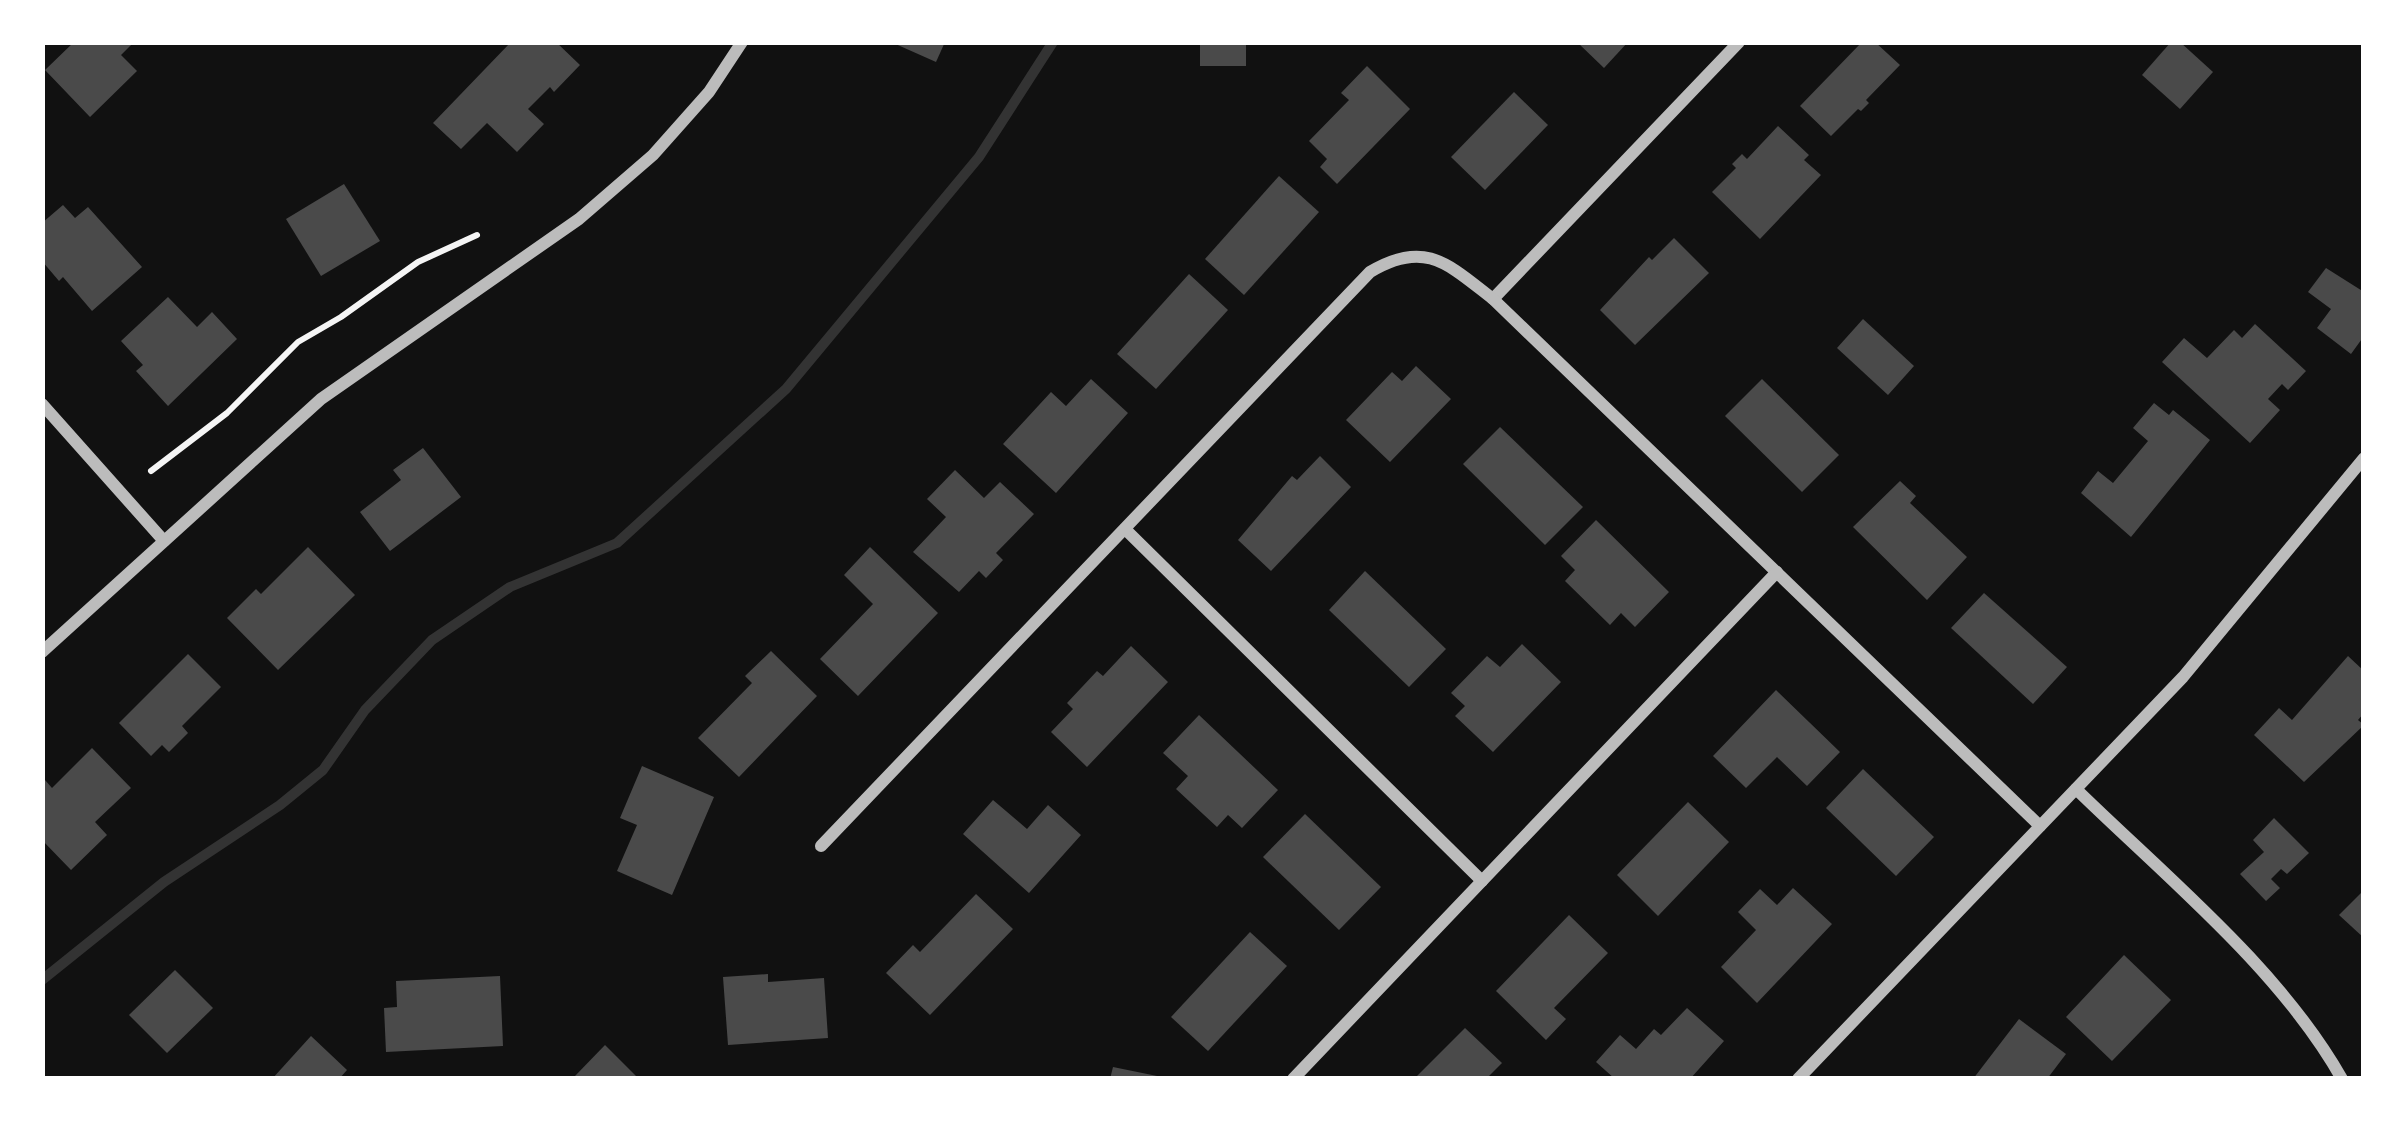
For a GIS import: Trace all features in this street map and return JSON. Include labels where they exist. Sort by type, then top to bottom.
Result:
[{"type":"street","points":[[42,652],[321,399],[579,219],[653,155],[709,92],[742,42]]},
{"type":"street","points":[[1493,299],[1739,42]]},
{"type":"street","points":[[821,846],[1370,272],[1393,258],[1420,255],[1446,262],[1493,299],[2040,826]]},
{"type":"street","points":[[42,404],[164,541]]},
{"type":"street","points":[[1798,1079],[2226,629],[2364,458]]},
{"type":"street","points":[[1125,529],[1482,881]]},
{"type":"street","points":[[1293,1079],[1777,572]]},
{"type":"street","points":[[2076,789],[2282,992],[2320,1040],[2342,1079]]},
{"type":"path","points":[[151,471],[226,413],[298,342],[418,262],[477,235]]},
{"type":"building","points":[[74,42],[134,42],[121,55],[137,71],[90,117],[45,70]]},
{"type":"building","points":[[511,42],[556,42],[580,65],[554,92],[550,87],[528,109],[544,124],[517,152],[487,123],[461,149],[433,123]]},
{"type":"building","points":[[891,42],[945,42],[936,62]]},
{"type":"building","points":[[1200,42],[1246,42],[1246,66],[1200,66]]},
{"type":"building","points":[[1577,42],[1628,42],[1604,68]]},
{"type":"building","points":[[1862,42],[1875,42],[1900,65],[1866,100],[1869,103],[1831,136],[1800,106]]},
{"type":"building","points":[[2171,42],[2180,42],[2213,72],[2180,109],[2142,75]]},
{"type":"building","points":[[1367,66],[1410,109],[1337,184],[1320,167],[1327,159],[1309,141],[1349,100],[1341,93]]},
{"type":"building","points":[[1514,92],[1548,125],[1485,190],[1451,157]]},
{"type":"building","points":[[1778,126],[1809,155],[1804,160],[1821,175],[1760,239],[1712,192],[1736,168],[1732,164],[1742,154],[1747,159]]},
{"type":"building","points":[[1279,176],[1319,212],[1244,295],[1205,259]]},
{"type":"building","points":[[344,184],[380,241],[321,276],[286,219]]},
{"type":"building","points":[[63,205],[75,218],[88,207],[142,267],[92,311],[42,261],[42,223]]},
{"type":"building","points":[[1674,238],[1709,273],[1635,345],[1600,310],[1649,257],[1652,260]]},
{"type":"building","points":[[2326,268],[2364,292],[2364,336],[2351,354],[2317,328],[2331,309],[2308,292]]},
{"type":"building","points":[[1189,274],[1228,310],[1156,389],[1117,354]]},
{"type":"building","points":[[168,297],[197,327],[212,312],[237,339],[168,406],[136,371],[143,365],[121,341]]},
{"type":"building","points":[[1863,319],[1914,366],[1888,395],[1837,348]]},
{"type":"building","points":[[2255,324],[2306,371],[2288,390],[2282,384],[2268,399],[2280,410],[2250,443],[2162,362],[2184,338],[2207,358],[2234,330],[2242,338]]},
{"type":"building","points":[[1416,366],[1451,399],[1390,462],[1346,420],[1392,372],[1402,381]]},
{"type":"building","points":[[1091,379],[1128,413],[1056,493],[1003,444],[1051,392],[1066,406]]},
{"type":"building","points":[[1762,379],[1839,455],[1802,492],[1725,416]]},
{"type":"building","points":[[2154,403],[2169,415],[2173,410],[2210,440],[2131,537],[2081,493],[2098,471],[2113,483],[2148,441],[2133,428]]},
{"type":"building","points":[[1500,427],[1583,507],[1545,545],[1463,464]]},
{"type":"building","points":[[423,448],[461,497],[390,551],[360,512],[401,480],[393,470]]},
{"type":"building","points":[[1320,456],[1351,487],[1271,571],[1238,540],[1292,476],[1297,480]]},
{"type":"building","points":[[955,470],[984,498],[1000,482],[1034,514],[996,553],[1003,560],[986,578],[979,571],[959,592],[913,552],[946,517],[927,499]]},
{"type":"building","points":[[1900,481],[1916,496],[1910,503],[1967,557],[1927,600],[1853,527]]},
{"type":"building","points":[[1596,520],[1669,592],[1635,627],[1621,613],[1610,625],[1565,581],[1575,570],[1561,556]]},
{"type":"building","points":[[308,547],[355,595],[278,670],[227,618],[256,589],[261,594]]},
{"type":"building","points":[[870,547],[938,613],[858,696],[820,659],[873,604],[844,575]]},
{"type":"building","points":[[1365,571],[1446,649],[1409,687],[1329,610]]},
{"type":"building","points":[[1984,593],[2067,667],[2033,704],[1951,628]]},
{"type":"building","points":[[1522,644],[1561,682],[1493,752],[1455,716],[1465,706],[1451,693],[1487,656],[1500,667]]},
{"type":"building","points":[[1131,646],[1168,682],[1087,767],[1051,732],[1073,709],[1067,703],[1097,671],[1103,676]]},
{"type":"building","points":[[771,651],[817,696],[739,777],[698,738],[752,683],[745,676]]},
{"type":"building","points":[[188,654],[221,687],[182,726],[188,733],[169,752],[162,745],[151,756],[119,723]]},
{"type":"building","points":[[2348,656],[2364,671],[2364,713],[2358,720],[2364,725],[2304,782],[2254,735],[2279,708],[2292,720]]},
{"type":"building","points":[[1776,690],[1840,752],[1807,786],[1777,757],[1746,788],[1713,756]]},
{"type":"building","points":[[1199,715],[1278,790],[1242,828],[1228,815],[1217,827],[1176,789],[1188,776],[1163,753]]},
{"type":"building","points":[[92,748],[131,788],[95,822],[107,835],[71,870],[42,840],[42,783],[45,780],[52,788]]},
{"type":"building","points":[[642,766],[714,797],[672,895],[617,871],[637,825],[620,818]]},
{"type":"building","points":[[1863,769],[1934,837],[1896,876],[1826,808]]},
{"type":"building","points":[[993,800],[1027,829],[1048,805],[1081,835],[1029,893],[963,834]]},
{"type":"building","points":[[1688,802],[1729,842],[1658,916],[1617,875]]},
{"type":"building","points":[[1305,814],[1381,887],[1339,930],[1263,857]]},
{"type":"building","points":[[2274,818],[2309,853],[2287,874],[2281,869],[2271,879],[2280,888],[2266,901],[2240,874],[2264,852],[2253,840]]},
{"type":"building","points":[[1793,888],[1832,924],[1757,1003],[1721,967],[1756,930],[1738,912],[1760,889],[1777,905]]},
{"type":"building","points":[[2364,890],[2364,938],[2339,915]]},
{"type":"building","points":[[976,894],[1013,929],[930,1015],[886,973],[913,945],[920,952]]},
{"type":"building","points":[[1569,915],[1608,953],[1554,1008],[1566,1019],[1546,1040],[1496,991]]},
{"type":"building","points":[[1250,932],[1287,966],[1208,1051],[1171,1017]]},
{"type":"building","points":[[2124,955],[2171,1000],[2112,1061],[2066,1017]]},
{"type":"building","points":[[175,970],[213,1008],[167,1053],[129,1015]]},
{"type":"building","points":[[768,974],[768,982],[824,978],[828,1038],[728,1045],[723,977]]},
{"type":"building","points":[[500,976],[503,1046],[386,1052],[384,1008],[397,1007],[396,981]]},
{"type":"building","points":[[1687,1008],[1724,1041],[1690,1079],[1615,1079],[1596,1062],[1620,1035],[1636,1049],[1654,1029],[1661,1035]]},
{"type":"building","points":[[2019,1019],[2066,1054],[2047,1079],[1973,1079]]},
{"type":"building","points":[[1465,1028],[1502,1063],[1486,1079],[1414,1079]]},
{"type":"building","points":[[311,1036],[347,1070],[339,1079],[272,1079]]},
{"type":"building","points":[[605,1045],[637,1077],[635,1079],[574,1077]]},
{"type":"building","points":[[1113,1067],[1162,1077],[1110,1079]]},
{"type":"waterway","points":[[42,980],[164,882],[280,805],[323,770],[365,710],[432,640],[510,587],[617,543],[786,389],[979,157],[1053,42]]}]
